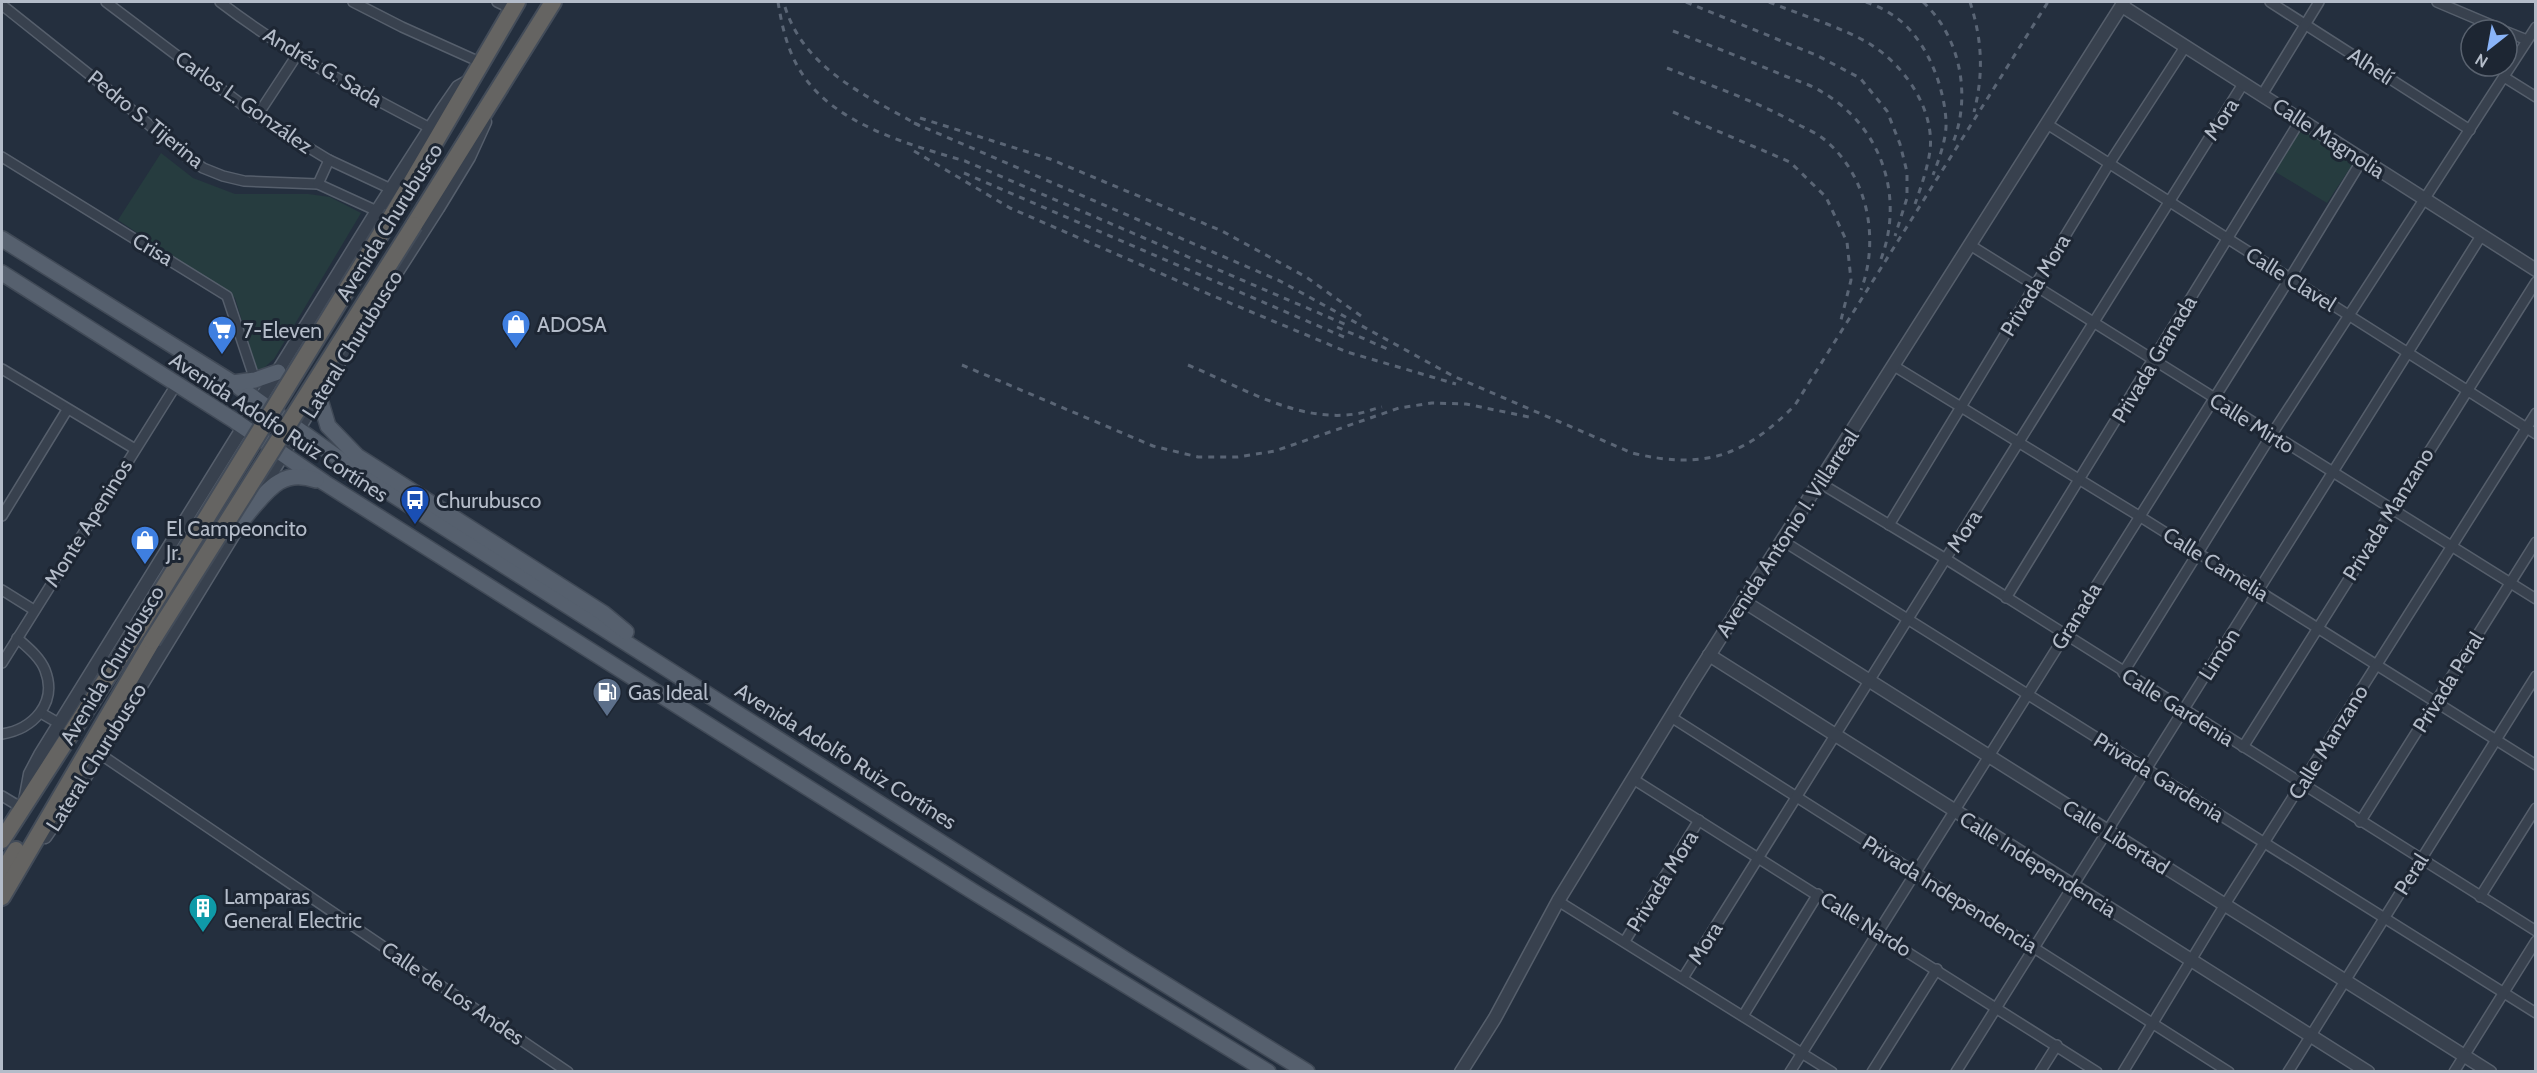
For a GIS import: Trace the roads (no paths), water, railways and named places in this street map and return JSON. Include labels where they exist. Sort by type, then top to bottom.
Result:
[{"type":"highway","name":"Avenida Churubusco","points":[[2,897],[152,641],[553,2]]},
{"type":"highway","name":"Avenida Churubusco","points":[[2,840],[137,631],[385,213],[473,79],[509,4]]},
{"type":"highway","points":[[2,873],[59,780],[81,760]]},
{"type":"main road","name":"Avenida Adolfo Ruiz Cortínes","points":[[2,239],[233,383],[368,479],[1126,960],[1307,1071]]},
{"type":"main road","name":"Avenida Adolfo Ruiz Cortínes","points":[[2,273],[243,427],[326,483],[976,894],[1268,1071]]},
{"type":"main road","points":[[233,383],[255,381],[278,372]]},
{"type":"main road","points":[[319,396],[328,426],[357,456],[603,613],[674,672]]},
{"type":"main road","points":[[244,518],[280,479],[293,475],[304,475],[326,483]]},
{"type":"street","name":"Carlos L. González","points":[[106,2],[258,116],[329,160],[391,189]]},
{"type":"street","points":[[353,2],[482,63]]},
{"type":"street","name":"Alhelí","points":[[2270,2],[2470,130]]},
{"type":"street","name":"Mora","points":[[2262,95],[2319,2]]},
{"type":"street","points":[[2437,2],[2475,18]]},
{"type":"street","name":"Andrés G. Sada","points":[[226,3],[297,56],[430,128]]},
{"type":"street","name":"Calle Magnolia","points":[[2123,4],[2185,47],[2535,270]]},
{"type":"street","name":"Avenida Antonio I. Villarreal","points":[[1461,1071],[1495,1018],[1558,901],[1709,655],[2123,4]]},
{"type":"street","name":"Pedro S. Tijerina","points":[[2,5],[203,168],[244,181],[318,184],[385,213]]},
{"type":"street","points":[[2519,53],[2535,27]]},
{"type":"street","points":[[2519,37],[2527,40]]},
{"type":"street","name":"Privada Mora","points":[[1889,525],[2109,164],[2185,47]]},
{"type":"street","points":[[258,116],[297,56]]},
{"type":"street","points":[[2123,672],[2272,434],[2503,78]]},
{"type":"street","points":[[2507,78],[2535,97]]},
{"type":"street","name":"Lateral Churubusco","points":[[23,806],[30,774],[243,427],[385,213],[391,189],[430,128],[458,87],[473,79]]},
{"type":"street","name":"Mora","points":[[1683,978],[2243,84]]},
{"type":"street","name":"Lateral Churubusco","points":[[26,854],[46,836],[100,754],[319,396],[469,157],[482,131],[493,99]]},
{"type":"street","name":"Privada Granada","points":[[2006,598],[2081,480],[2301,119]]},
{"type":"street","name":"Calle Clavel","points":[[2047,124],[2535,434]]},
{"type":"street","name":"Crisa","points":[[2,157],[227,296],[255,381]]},
{"type":"street","points":[[318,184],[329,160]]},
{"type":"street","name":"Granada","points":[[1790,1071],[2362,160]]},
{"type":"street","name":"Limón","points":[[1956,1071],[2481,236]]},
{"type":"street","name":"Calle Mirto","points":[[1970,245],[2535,599]]},
{"type":"street","name":"Privada Manzano","points":[[2243,747],[2535,282]]},
{"type":"street","name":"Calle Camelia","points":[[1894,366],[2318,627],[2535,765]]},
{"type":"street","points":[[2,370],[135,449]]},
{"type":"street","name":"Monte Apeninos","points":[[2,663],[176,385]]},
{"type":"street","points":[[2,516],[67,410]]},
{"type":"street","name":"Calle Manzano","points":[[2123,1071],[2224,906],[2535,413]]},
{"type":"street","points":[[224,459],[266,484]]},
{"type":"street","name":"Calle Gardenia","points":[[1820,483],[1946,559],[2535,931]]},
{"type":"street","points":[[204,492],[244,518]]},
{"type":"street","name":"Privada Gardenia","points":[[1782,541],[2535,1013]]},
{"type":"street","name":"Privada Peral","points":[[2360,822],[2535,542]]},
{"type":"street","points":[[2,590],[34,610]]},
{"type":"street","name":"Calle Libertad","points":[[1743,601],[2224,906],[2490,1071]]},
{"type":"street","points":[[2,734],[28,725],[41,713],[49,691],[45,669],[33,653],[17,638]]},
{"type":"street","name":"Calle Independencia","points":[[1709,655],[2368,1071]]},
{"type":"street","name":"Peral","points":[[2288,1071],[2535,676]]},
{"type":"street","points":[[41,713],[60,724]]},
{"type":"street","name":"Privada Independencia","points":[[1671,717],[2229,1071]]},
{"type":"street","name":"Calle de Los Andes","points":[[100,754],[568,1071]]},
{"type":"street","name":"Calle Nardo","points":[[1633,779],[2097,1071]]},
{"type":"street","points":[[2,796],[23,806]]},
{"type":"street","points":[[2480,897],[2535,808]]},
{"type":"street","name":"Privada Mora","points":[[1625,941],[1699,820]]},
{"type":"street","points":[[1743,1016],[1818,894]]},
{"type":"street","points":[[1558,901],[1832,1071]]},
{"type":"street","points":[[2454,1071],[2535,941]]},
{"type":"street","points":[[1872,1071],[1937,969]]},
{"type":"street","points":[[2040,1071],[2057,1045]]},
{"type":"railway","points":[[778,2],[783,29],[801,72],[832,106],[852,119],[897,140],[965,161],[1349,326]]},
{"type":"railway","points":[[1686,2],[1816,55],[1860,78],[1887,111],[1900,144],[1907,172],[1907,198],[1895,236]]},
{"type":"railway","points":[[1769,2],[1859,38],[1883,53],[1905,76],[1922,104],[1928,120],[1930,135],[1927,165],[1915,204]]},
{"type":"railway","points":[[1866,2],[1885,10],[1903,23],[1922,47],[1936,76],[1944,106],[1946,128],[1933,175]]},
{"type":"railway","points":[[1923,2],[1946,32],[1959,69],[1962,88],[1961,108],[1952,145]]},
{"type":"railway","points":[[1970,2],[1977,29],[1980,56],[1979,84],[1974,112]]},
{"type":"railway","points":[[914,123],[1280,281],[1453,376],[1632,453],[1657,458],[1701,459],[1740,448],[1776,423],[1795,405],[2048,2]]},
{"type":"railway","points":[[785,7],[794,29],[807,48],[840,79],[920,126]]},
{"type":"railway","points":[[1673,31],[1812,87],[1842,106],[1859,124],[1873,143],[1883,165],[1888,187],[1890,211],[1888,235],[1881,259]]},
{"type":"railway","points":[[1667,68],[1785,117],[1825,140],[1840,155],[1851,171],[1866,209],[1869,250],[1867,270],[1861,290]]},
{"type":"railway","points":[[1673,112],[1790,162],[1826,197],[1847,242],[1851,280],[1840,324]]},
{"type":"railway","points":[[920,118],[1050,159],[1222,231],[1306,277],[1361,316]]},
{"type":"railway","points":[[914,151],[1010,208],[1199,290],[1347,352],[1456,384]]},
{"type":"railway","points":[[964,173],[1344,337]]},
{"type":"railway","points":[[1337,327],[1392,351]]},
{"type":"railway","points":[[962,365],[1153,446],[1198,457],[1238,457],[1275,451],[1399,408],[1432,403],[1466,404],[1534,418]]},
{"type":"railway","points":[[1188,365],[1269,401],[1312,413],[1355,414],[1382,407]]},
{"type":"place","name":"ADOSA","points":[[516,350]]},
{"type":"place","name":"7-Eleven","points":[[222,356]]},
{"type":"place","name":"Churubusco","points":[[415,526]]},
{"type":"place","name":"El Campeoncito Jr.","points":[[145,566]]},
{"type":"place","name":"Gas Ideal","points":[[607,718]]},
{"type":"place","name":"Lamparas General Electric","points":[[203,934]]}]
